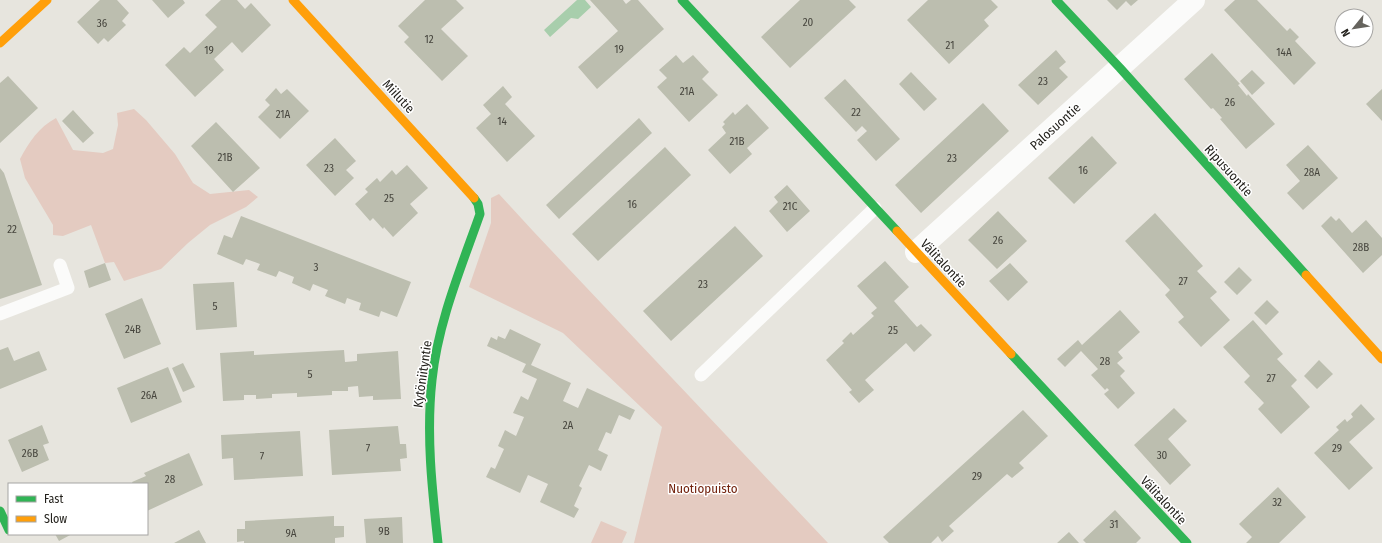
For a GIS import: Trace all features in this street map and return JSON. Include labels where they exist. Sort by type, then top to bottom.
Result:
[{"type":"street","points":[[0,43],[47,0]]},
{"type":"street","name":"Miilutie","points":[[293,0],[472,194],[478,204],[480,214]]},
{"type":"street","name":"Välitalontie","points":[[682,0],[1187,543]]},
{"type":"street","name":"Ripusuontie","points":[[1056,0],[1120,68],[1382,359]]},
{"type":"street","name":"Palosuontie","points":[[916,252],[1194,0]]},
{"type":"street","name":"Kytöniityntie","points":[[438,543],[431,482],[429,422],[432,379],[446,311],[480,214]]},
{"type":"street","points":[[0,511],[8,528]]},
{"type":"lane","points":[[701,375],[875,208]]},
{"type":"lane","points":[[0,314],[68,288],[60,265]]},
{"type":"green space","points":[[134,109],[146,120],[175,154],[193,183],[210,194],[249,190],[258,197],[246,207],[210,225],[188,243],[161,269],[124,281],[114,262],[105,263],[91,225],[63,236],[53,235],[53,225],[25,178],[20,159],[40,130],[56,118],[73,150],[103,153],[113,149],[118,125],[117,113]]},
{"type":"green space","name":"Nuotiopuisto","points":[[499,194],[828,543],[634,543],[662,427],[563,333],[469,287],[491,223],[491,198]]},
{"type":"green space","points":[[601,521],[627,532],[622,543],[591,543]]},
{"type":"shaded area","points":[[577,0],[585,0],[591,7],[578,19],[571,18],[550,37],[544,30]]},
{"type":"building","points":[[100,0],[117,0],[129,13],[122,21],[126,25],[108,42],[104,38],[98,44],[77,22]]},
{"type":"building","points":[[152,0],[183,0],[185,3],[168,18]]},
{"type":"building","points":[[221,0],[237,0],[245,9],[251,3],[271,25],[242,53],[232,42],[214,59],[224,70],[195,97],[165,65],[184,47],[190,53],[217,27],[205,15]]},
{"type":"building","points":[[425,0],[456,0],[464,8],[441,29],[468,56],[442,81],[404,42],[409,37],[398,26]]},
{"type":"building","points":[[590,0],[623,0],[626,4],[631,0],[638,0],[664,29],[597,89],[578,67],[618,31]]},
{"type":"building","points":[[800,0],[849,0],[856,7],[790,68],[761,37]]},
{"type":"building","points":[[928,0],[991,0],[998,7],[984,20],[989,26],[949,64],[907,20]]},
{"type":"building","points":[[1107,0],[1138,0],[1131,6],[1126,1],[1117,10]]},
{"type":"building","points":[[1235,0],[1257,0],[1287,31],[1290,28],[1299,37],[1295,41],[1316,63],[1294,85],[1224,10]]},
{"type":"building","points":[[1056,50],[1066,62],[1059,68],[1068,77],[1038,105],[1018,85]]},
{"type":"building","points":[[1212,53],[1240,84],[1238,85],[1247,96],[1248,94],[1275,124],[1246,149],[1220,119],[1222,118],[1213,108],[1211,109],[1184,79]]},
{"type":"building","points":[[676,55],[683,63],[693,55],[709,72],[702,79],[718,95],[689,122],[657,87],[667,78],[659,70]]},
{"type":"building","points":[[1252,70],[1265,83],[1252,95],[1240,81]]},
{"type":"building","points":[[911,72],[937,99],[924,111],[899,84]]},
{"type":"building","points":[[8,76],[38,108],[0,143],[0,83]]},
{"type":"building","points":[[845,79],[900,139],[876,161],[857,140],[867,131],[862,126],[856,132],[824,98]]},
{"type":"building","points":[[503,86],[512,97],[505,104],[535,136],[507,162],[476,128],[491,114],[483,105]]},
{"type":"building","points":[[276,88],[281,94],[287,89],[309,111],[280,139],[258,117],[270,105],[265,100]]},
{"type":"building","points":[[1382,89],[1382,121],[1366,104]]},
{"type":"building","points":[[983,103],[1009,131],[921,213],[895,185]]},
{"type":"building","points":[[747,104],[769,128],[747,148],[752,154],[730,174],[708,150],[726,133],[722,127],[725,124],[723,122],[733,112],[735,115]]},
{"type":"building","points":[[73,110],[94,133],[83,143],[62,121]]},
{"type":"building","points":[[639,118],[652,133],[559,219],[546,205]]},
{"type":"building","points":[[216,122],[260,168],[233,192],[191,146]]},
{"type":"building","points":[[1092,136],[1117,163],[1074,204],[1048,178]]},
{"type":"building","points":[[335,138],[356,161],[346,170],[354,178],[335,196],[306,165]]},
{"type":"building","points":[[1308,145],[1338,178],[1303,210],[1287,193],[1300,181],[1286,165]]},
{"type":"building","points":[[665,147],[691,175],[598,261],[572,234]]},
{"type":"building","points":[[407,165],[428,188],[410,204],[418,213],[393,237],[373,218],[370,221],[355,204],[368,192],[365,189],[377,178],[380,182],[392,170],[396,175]]},
{"type":"building","points":[[0,168],[4,173],[42,285],[0,299]]},
{"type":"building","points":[[787,185],[810,211],[787,232],[769,211],[778,202],[774,197]]},
{"type":"building","points":[[998,211],[1027,241],[997,269],[968,240]]},
{"type":"building","points":[[1155,213],[1203,266],[1197,271],[1217,292],[1210,298],[1230,320],[1201,347],[1178,322],[1184,317],[1165,295],[1170,290],[1125,241]]},
{"type":"building","points":[[241,216],[411,282],[397,317],[381,311],[379,317],[359,310],[361,303],[347,298],[345,304],[325,296],[328,290],[313,284],[310,291],[292,283],[294,277],[279,271],[276,277],[257,270],[260,264],[246,259],[243,265],[217,254],[224,235],[232,238]]},
{"type":"building","points":[[1331,216],[1336,221],[1339,218],[1352,233],[1366,220],[1382,238],[1382,255],[1363,273],[1321,226]]},
{"type":"building","points":[[735,226],[763,256],[671,341],[643,311]]},
{"type":"building","points":[[885,261],[909,287],[894,301],[917,327],[921,324],[932,335],[914,352],[906,343],[865,380],[874,390],[859,403],[849,392],[852,390],[826,360],[844,343],[842,341],[851,332],[853,335],[874,316],[871,313],[877,308],[857,286]]},
{"type":"building","points":[[105,263],[111,280],[89,288],[84,271]]},
{"type":"building","points":[[1010,263],[1028,282],[1008,301],[989,281]]},
{"type":"building","points":[[1239,267],[1252,280],[1237,295],[1224,282]]},
{"type":"building","points":[[234,282],[237,327],[196,330],[193,284]]},
{"type":"building","points":[[142,298],[161,344],[124,359],[105,314]]},
{"type":"building","points":[[1267,300],[1279,312],[1266,325],[1254,313]]},
{"type":"building","points":[[1120,310],[1140,332],[1118,352],[1123,358],[1117,363],[1125,371],[1120,376],[1135,393],[1118,409],[1104,394],[1109,390],[1107,388],[1105,390],[1091,375],[1098,369],[1081,351],[1065,367],[1057,359],[1078,340],[1082,345]]},
{"type":"building","points":[[1253,320],[1283,354],[1277,359],[1297,380],[1291,386],[1310,407],[1281,434],[1258,409],[1264,403],[1244,382],[1250,376],[1223,347]]},
{"type":"building","points":[[510,329],[541,344],[531,365],[571,383],[563,401],[578,408],[587,388],[635,410],[630,420],[619,415],[611,434],[606,432],[598,450],[608,455],[601,471],[589,465],[579,486],[582,488],[574,506],[579,509],[574,518],[540,502],[548,484],[528,475],[520,493],[486,477],[491,467],[495,469],[504,449],[498,446],[505,430],[516,436],[524,417],[513,413],[521,396],[528,400],[537,379],[522,372],[526,364],[487,346],[491,337],[497,340],[498,336],[505,339]]},
{"type":"building","points":[[8,347],[14,361],[39,351],[47,370],[0,389],[0,350]]},
{"type":"building","points":[[344,350],[345,362],[357,361],[357,354],[398,351],[401,399],[373,400],[373,396],[359,397],[358,386],[348,387],[348,391],[332,391],[332,395],[297,397],[297,393],[272,394],[272,398],[256,399],[256,395],[244,395],[244,400],[223,401],[220,353],[254,351],[254,355]]},
{"type":"building","points":[[1319,360],[1333,374],[1317,389],[1304,376]]},
{"type":"building","points":[[183,363],[195,387],[183,392],[172,368]]},
{"type":"building","points":[[168,367],[182,402],[131,423],[117,388]]},
{"type":"building","points":[[1361,404],[1375,419],[1349,442],[1373,468],[1349,490],[1314,453],[1339,430],[1336,427],[1345,419],[1347,422],[1353,417],[1351,414]]},
{"type":"building","points":[[1174,408],[1187,421],[1168,439],[1191,465],[1170,485],[1134,445]]},
{"type":"building","points":[[1023,410],[1048,436],[1019,463],[1024,468],[1012,478],[1007,474],[949,526],[954,531],[942,542],[938,536],[931,543],[889,543],[883,537]]},
{"type":"building","points":[[42,425],[49,443],[43,445],[49,460],[22,472],[8,440]]},
{"type":"building","points":[[398,426],[400,444],[406,444],[407,458],[400,459],[401,471],[332,475],[329,430]]},
{"type":"building","points":[[300,431],[303,476],[234,480],[233,458],[222,459],[221,435]]},
{"type":"building","points":[[189,453],[203,485],[148,511],[148,483],[132,482],[146,476],[144,473]]},
{"type":"building","points":[[1278,487],[1306,517],[1279,543],[1246,543],[1252,537],[1239,524]]},
{"type":"building","points":[[1115,510],[1141,538],[1136,543],[1086,543],[1083,540]]},
{"type":"building","points":[[334,516],[334,526],[344,526],[344,537],[335,538],[335,543],[237,542],[237,529],[245,529],[245,521]]},
{"type":"building","points":[[402,517],[403,543],[366,543],[364,519]]},
{"type":"building","points":[[199,530],[206,543],[174,543]]},
{"type":"building","points":[[1069,532],[1079,543],[1057,543]]},
{"type":"building","points":[[56,535],[70,535],[59,541]]},
{"type":"traffic: fast","points":[[682,0],[897,231]]},
{"type":"traffic: fast","points":[[1056,0],[1120,68],[1306,275]]},
{"type":"traffic: fast","points":[[438,543],[432,482],[430,441],[430,400],[432,380],[439,337],[445,316],[480,214],[478,204],[474,198]]},
{"type":"traffic: fast","points":[[1011,354],[1187,543]]},
{"type":"traffic: fast","points":[[0,511],[8,528]]},
{"type":"traffic: slow","points":[[0,43],[47,0]]},
{"type":"traffic: slow","points":[[293,0],[474,198]]},
{"type":"traffic: slow","points":[[897,231],[1011,354]]},
{"type":"traffic: slow","points":[[1306,275],[1382,359]]}]
